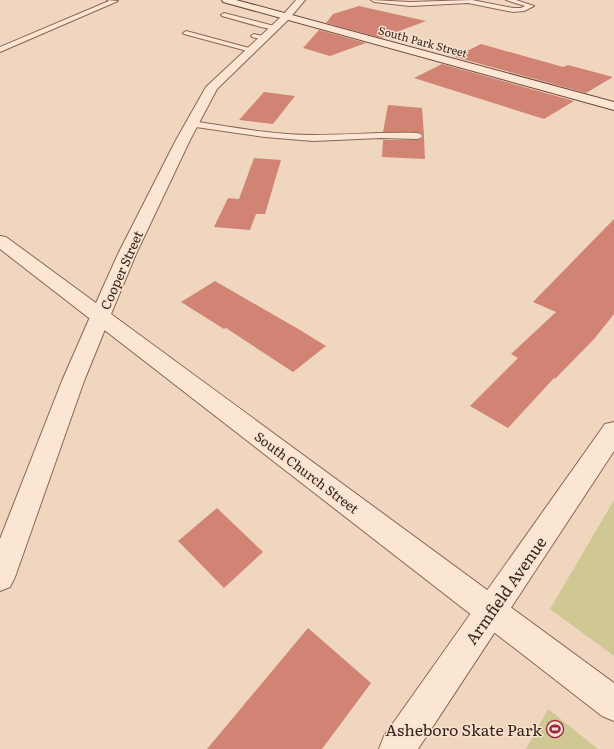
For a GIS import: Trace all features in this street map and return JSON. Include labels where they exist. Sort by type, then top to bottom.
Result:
[{"type":"street","name":"South Park Street","points":[[226,0],[613,104]]},
{"type":"street","name":"Cooper Street","points":[[0,577],[73,381],[100,316],[127,254],[192,124],[212,87],[251,50],[260,37],[276,28],[301,0]]},
{"type":"street","points":[[273,4],[286,17]]},
{"type":"street","name":"South Church Street","points":[[0,241],[614,704]]},
{"type":"street","name":"Armfield Avenue","points":[[397,749],[614,431]]},
{"type":"lane","points":[[0,50],[115,1],[110,0]]},
{"type":"lane","points":[[374,0],[410,4],[470,1],[513,10],[522,10],[531,6],[509,0]]},
{"type":"lane","points":[[224,15],[263,26],[276,28]]},
{"type":"lane","points":[[186,33],[251,50]]},
{"type":"lane","points":[[192,124],[265,134],[313,138],[381,134],[418,136]]},
{"type":"shaded area","points":[[614,500],[614,656],[550,609]]},
{"type":"shaded area","name":"Asheboro Skate Park","points":[[548,709],[598,749],[526,749]]},
{"type":"building","points":[[359,6],[426,21],[381,38],[326,23],[333,14]]},
{"type":"building","points":[[319,30],[366,43],[330,56],[303,48]]},
{"type":"building","points":[[481,44],[563,67],[568,65],[613,77],[586,93],[455,57]]},
{"type":"building","points":[[442,64],[574,101],[544,119],[414,78]]},
{"type":"building","points":[[264,92],[295,96],[273,124],[239,120]]},
{"type":"building","points":[[388,105],[422,108],[424,135],[418,132],[383,132]]},
{"type":"building","points":[[424,137],[425,159],[382,157],[383,140],[418,140]]},
{"type":"building","points":[[254,158],[281,160],[265,214],[256,214],[250,230],[214,227],[228,198],[239,199]]},
{"type":"building","points":[[614,219],[614,314],[595,338],[555,379],[554,378],[508,428],[470,406],[518,358],[511,354],[556,312],[533,302]]},
{"type":"building","points":[[215,281],[326,346],[293,372],[226,328],[224,329],[181,302]]},
{"type":"building","points":[[217,508],[263,552],[224,588],[178,541]]},
{"type":"building","points":[[308,628],[371,683],[322,749],[207,749]]},
{"type":"place","name":"Asheboro Skate Park","points":[[555,729]]}]
